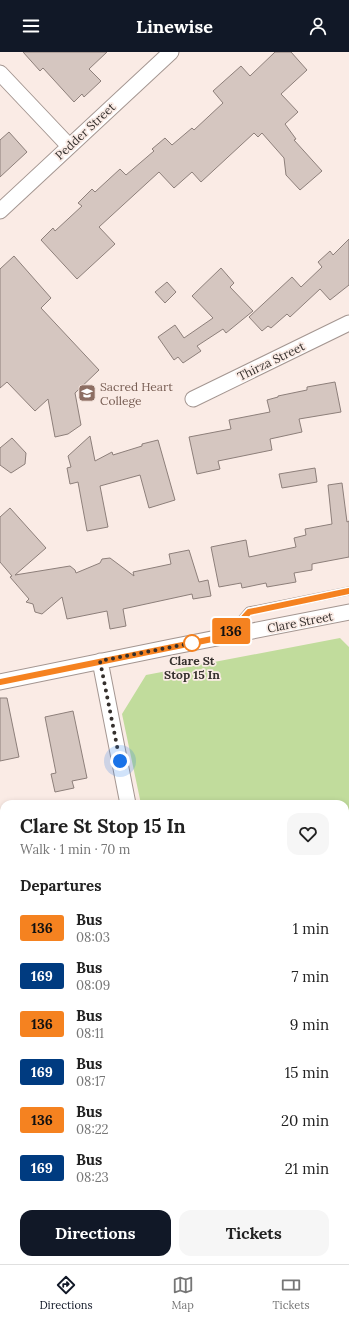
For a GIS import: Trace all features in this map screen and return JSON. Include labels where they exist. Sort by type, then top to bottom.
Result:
[{"type":"street","name":"Pedder Street","points":[[0,211],[68,146],[171,52]]},
{"type":"street","points":[[0,72],[68,146]]},
{"type":"street","name":"Thirza Street","points":[[193,399],[349,323]]},
{"type":"street","name":"Clare Street","points":[[0,682],[349,612]]},
{"type":"street","points":[[100,661],[127,800]]},
{"type":"lane","name":"Clare Street","points":[[227,636],[249,612],[349,591]]},
{"type":"green space","points":[[340,638],[349,647],[349,800],[140,800],[122,714],[146,675]]},
{"type":"building","points":[[23,52],[107,52],[89,69],[101,81],[84,97],[82,94],[74,102],[43,68],[40,71]]},
{"type":"building","points":[[275,52],[291,52],[307,70],[281,94],[298,112],[285,124],[296,139],[294,140],[322,171],[300,190],[286,175],[284,158],[262,133],[258,137],[254,133],[201,182],[192,172],[174,188],[159,172],[99,227],[115,244],[77,279],[41,240],[53,228],[55,231],[82,206],[78,203],[92,189],[95,192],[120,169],[126,175],[154,151],[152,149],[165,138],[172,145],[192,128],[194,130],[223,103],[213,91],[241,66],[250,76]]},
{"type":"building","points":[[9,132],[27,152],[0,177],[0,140]]},
{"type":"building","points":[[349,239],[349,285],[330,300],[320,289],[290,317],[287,314],[271,328],[268,326],[262,331],[249,317],[292,277],[301,287],[322,267],[318,262],[330,251],[333,255]]},
{"type":"building","points":[[14,256],[51,298],[41,308],[99,370],[75,393],[81,425],[68,434],[55,437],[48,399],[35,411],[7,382],[0,388],[0,269]]},
{"type":"building","points":[[221,268],[234,283],[230,287],[253,311],[226,333],[223,329],[197,346],[201,351],[183,363],[178,357],[174,360],[158,337],[175,325],[184,338],[213,318],[192,296]]},
{"type":"building","points":[[167,282],[176,292],[165,303],[155,292]]},
{"type":"building","points":[[335,382],[341,412],[299,419],[302,432],[270,439],[272,450],[218,461],[220,469],[197,474],[189,437],[231,429],[229,420],[270,412],[267,400],[278,396],[307,390],[307,387]]},
{"type":"building","points":[[90,436],[95,461],[112,452],[113,455],[142,446],[142,444],[158,440],[175,500],[149,508],[140,475],[100,486],[108,527],[87,531],[78,482],[70,484],[67,468],[71,467],[68,456]]},
{"type":"building","points":[[12,438],[26,453],[25,464],[11,473],[0,465],[0,448]]},
{"type":"building","points":[[315,468],[317,482],[282,488],[279,474]]},
{"type":"building","points":[[342,483],[347,522],[349,521],[349,557],[312,564],[312,570],[294,573],[296,582],[267,587],[266,583],[242,588],[241,583],[219,587],[211,547],[246,540],[249,557],[296,547],[294,538],[306,535],[305,529],[332,524],[328,485]]},
{"type":"building","points":[[10,508],[46,548],[15,575],[70,566],[76,573],[100,563],[102,559],[110,558],[134,576],[133,572],[171,564],[169,554],[189,550],[199,582],[208,580],[211,596],[193,599],[192,594],[123,609],[126,626],[110,629],[107,611],[67,619],[62,597],[42,614],[35,612],[33,604],[26,602],[29,599],[10,577],[12,576],[0,562],[0,517]]},
{"type":"building","points":[[0,698],[7,698],[19,757],[0,761]]},
{"type":"building","points":[[73,711],[87,778],[72,781],[74,788],[55,792],[51,774],[56,773],[45,717]]},
{"type":"bus line","name":"136","points":[[0,682],[227,636],[249,612],[349,591]]},
{"type":"place","name":"Sacred Heart College","points":[[87,393]]},
{"type":"place","name":"Clare St Stop 15 In","points":[[192,643]]},
{"type":"route","points":[[120,761],[100,661],[192,643]]}]
